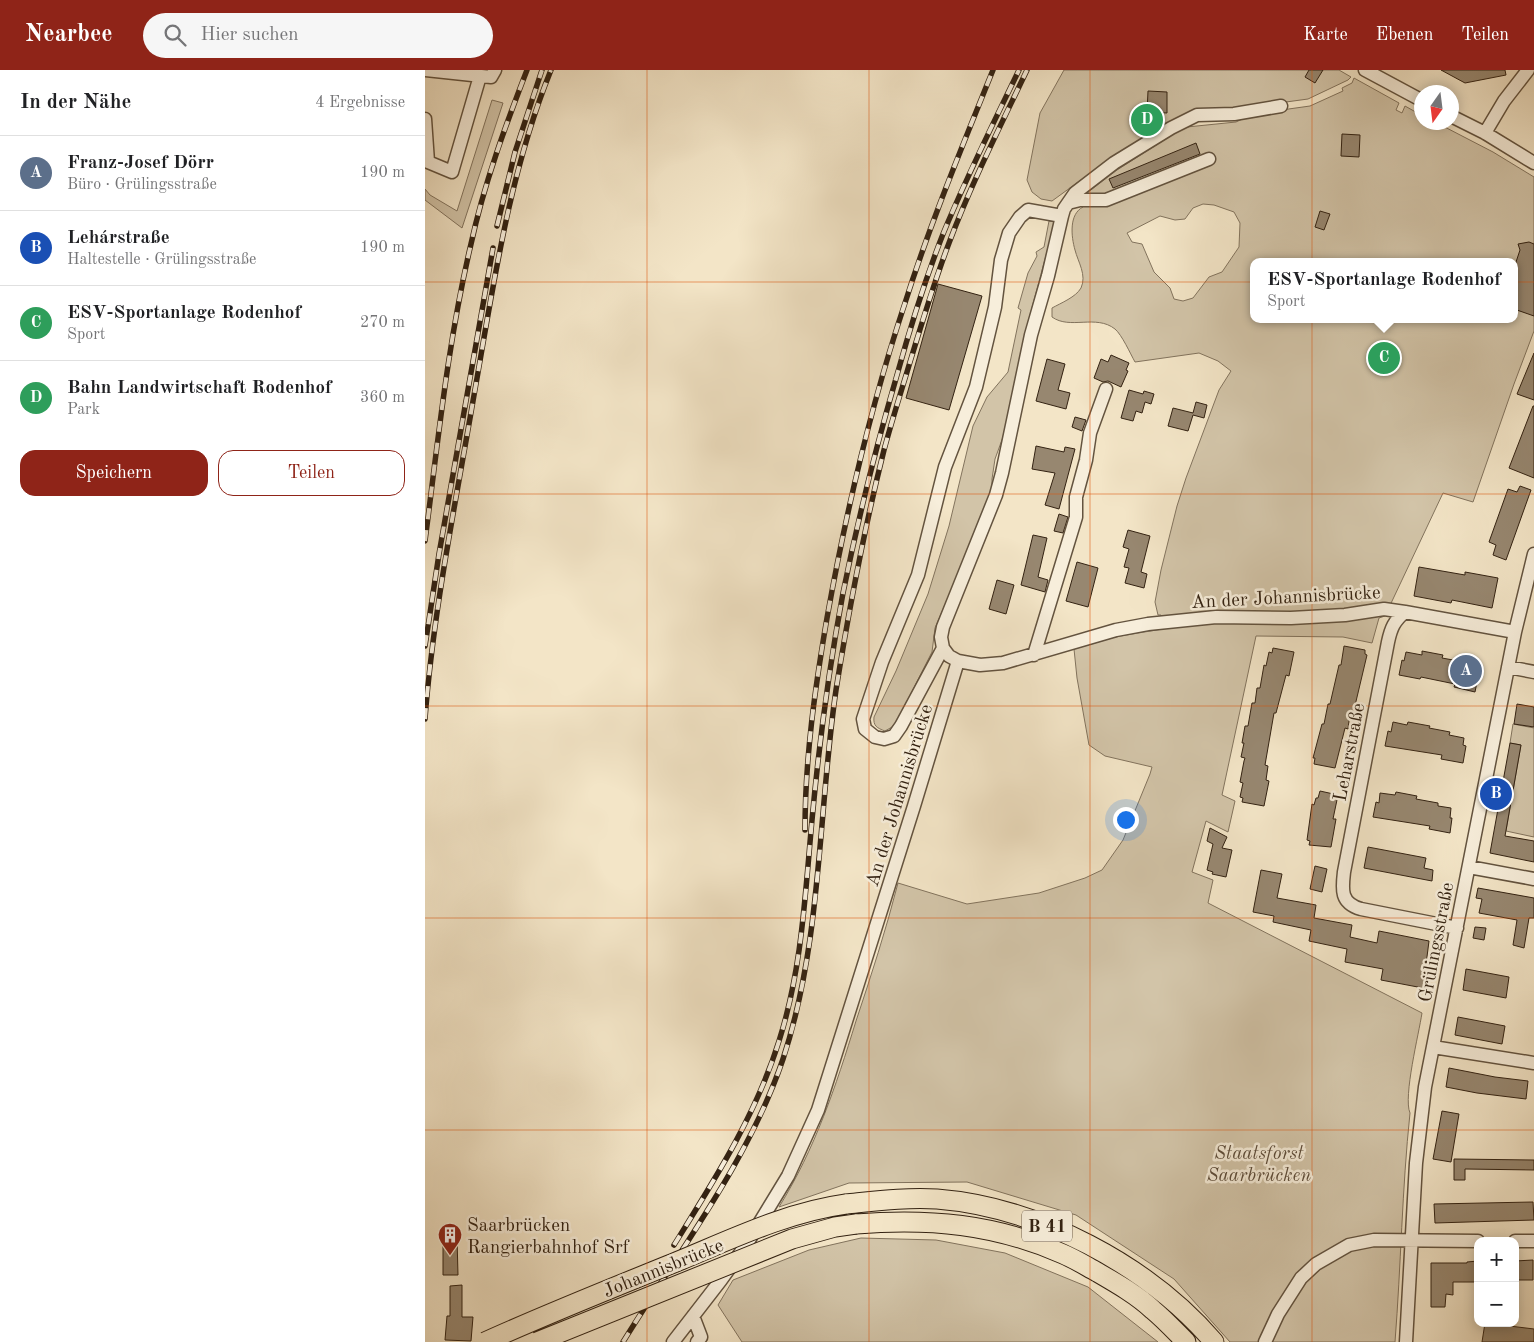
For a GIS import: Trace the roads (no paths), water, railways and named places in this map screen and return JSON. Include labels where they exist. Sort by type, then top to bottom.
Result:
[{"type":"highway","name":"Johannisbrücke","points":[[485,1342],[526,1323],[785,1218],[846,1204],[936,1199],[979,1205],[1026,1217],[1078,1238],[1125,1265],[1168,1297],[1214,1342]]},
{"type":"highway","name":"Johannisbrücke","points":[[537,1342],[747,1255],[792,1239],[835,1227],[897,1221],[937,1222],[976,1227],[1019,1238],[1064,1254],[1111,1280],[1152,1309],[1186,1342]]},
{"type":"street","points":[[425,70],[491,77],[495,70]]},
{"type":"street","points":[[1365,70],[1414,96]]},
{"type":"street","points":[[1485,133],[1504,101],[1528,70]]},
{"type":"street","points":[[425,119],[428,162],[452,172],[480,76]]},
{"type":"street","points":[[958,661],[949,656],[943,648],[941,637],[943,627],[996,495],[1031,334],[1048,276],[1062,216],[1068,203],[1075,192],[1114,163],[1171,128],[1197,115],[1234,114],[1281,106]]},
{"type":"street","points":[[1459,120],[1485,133],[1534,163]]},
{"type":"street","points":[[1068,203],[1080,200],[1106,200],[1209,159]]},
{"type":"street","points":[[943,648],[894,736],[884,739],[875,736],[865,729],[863,719],[869,697],[918,575],[945,467],[976,387],[995,307],[1001,260],[1009,233],[1020,217],[1028,210],[1062,216]]},
{"type":"street","points":[[1034,655],[1076,516],[1076,497],[1086,460],[1090,433],[1106,389]]},
{"type":"street","name":"Grülingsstraße","points":[[1406,1342],[1419,1126],[1515,632],[1534,554]]},
{"type":"street","name":"An der Johannisbrücke","points":[[673,1342],[746,1245],[788,1176],[818,1110],[958,661],[980,664],[1003,663],[1116,630],[1148,624],[1215,617],[1291,618],[1345,616],[1384,609],[1405,612]]},
{"type":"street","points":[[1405,612],[1515,632]]},
{"type":"street","name":"Leharstraße","points":[[1405,612],[1396,619],[1391,628],[1342,886],[1344,896],[1353,907],[1457,928]]},
{"type":"street","points":[[1508,667],[1534,672]]},
{"type":"street","points":[[1469,868],[1534,880]]},
{"type":"street","points":[[1433,1047],[1534,1063]]},
{"type":"street","points":[[1265,1342],[1278,1314],[1301,1278],[1315,1264],[1349,1245],[1368,1240],[1474,1241]]},
{"type":"street","points":[[1519,1241],[1534,1241]]},
{"type":"street","points":[[693,1316],[701,1337],[697,1342]]},
{"type":"railway","points":[[425,541],[444,391],[463,281],[476,222],[489,178],[527,70]]},
{"type":"railway","points":[[497,226],[515,152],[542,70]]},
{"type":"railway","points":[[425,719],[433,639],[445,560],[503,233],[523,151],[551,70]]},
{"type":"railway","points":[[805,830],[805,803],[811,723],[834,578],[860,459],[881,380],[915,273],[993,70]]},
{"type":"railway","points":[[674,1245],[719,1171],[759,1095],[770,1068],[787,1014],[798,959],[805,904],[818,763],[833,649],[843,593],[868,483],[907,340],[936,251],[970,172],[1019,70]]},
{"type":"railway","points":[[623,1342],[732,1169],[752,1133],[783,1059],[796,1014],[812,923],[836,690],[863,540],[884,450],[927,307],[949,243],[976,177],[1027,70]]},
{"type":"railway","points":[[425,646],[439,554],[493,248]]},
{"type":"place","name":"Bahn Landwirtschaft Rodenhof","points":[[1147,120]]},
{"type":"place","name":"ESV-Sportanlage Rodenhof","points":[[1384,358]]},
{"type":"place","name":"Franz-Josef Dörr","points":[[1466,671]]},
{"type":"place","name":"Lehárstraße","points":[[1496,794]]},
{"type":"place","name":"Saarbrücken Rangierbahnhof Srf","points":[[450,1256]]},
{"type":"park label","name":"Staatsforst Saarbrücken","points":[[1259,1163]]}]
